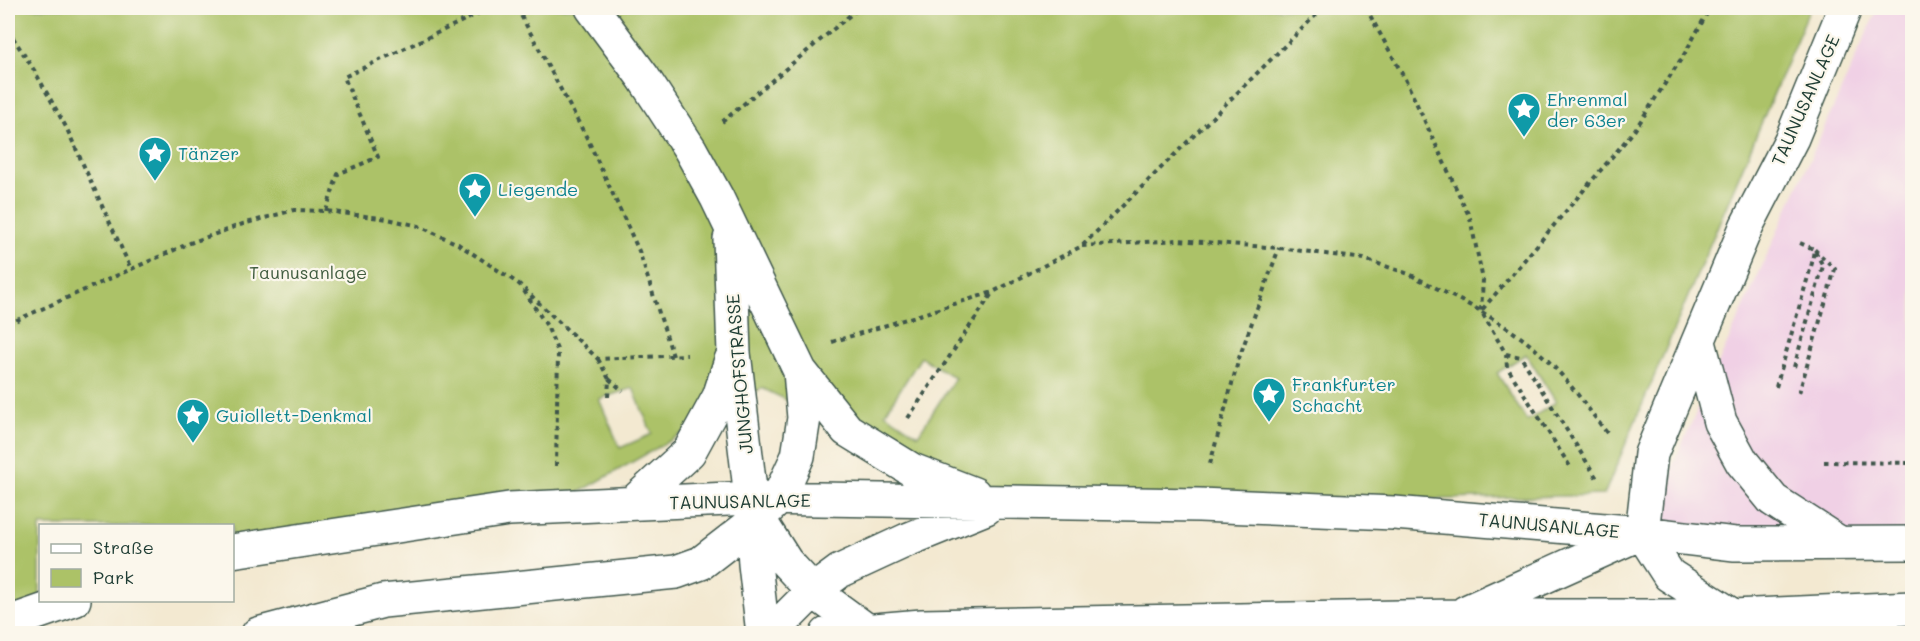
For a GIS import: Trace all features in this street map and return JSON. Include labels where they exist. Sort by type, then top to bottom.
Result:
[{"type":"main road","name":"JUNGHOFSTRASSE","points":[[592,8],[643,77],[690,149],[730,225],[800,371],[804,418],[798,456],[760,509]]},
{"type":"main road","name":"TAUNUSANLAGE","points":[[234,551],[508,509],[633,503],[760,509],[999,503],[1199,505],[1394,513],[1642,532],[1652,454],[1747,225],[1792,138],[1845,8]]},
{"type":"main road","name":"JUNGHOFSTRASSE","points":[[730,225],[734,353],[760,509]]},
{"type":"main road","points":[[1699,342],[1720,422],[1743,462],[1773,501],[1838,542]]},
{"type":"main road","points":[[633,503],[689,452],[719,397],[734,353]]},
{"type":"main road","points":[[800,371],[847,430],[912,470],[999,503]]},
{"type":"main road","name":"TAUNUSANLAGE","points":[[770,633],[813,591],[840,571],[907,540],[999,503]]},
{"type":"main road","points":[[760,509],[786,562],[813,591],[865,629]]},
{"type":"main road","points":[[258,633],[383,601],[676,572],[701,563],[760,509]]},
{"type":"main road","points":[[760,509],[755,564],[763,633]]},
{"type":"main road","points":[[1642,532],[1669,575],[1733,616]]},
{"type":"main road","points":[[1456,616],[1642,532],[1735,544],[1912,543]]},
{"type":"main road","points":[[8,622],[68,602]]},
{"type":"main road","points":[[827,633],[922,626],[1456,616],[1733,616],[1912,608]]},
{"type":"path","points":[[326,211],[338,174],[378,157],[344,77],[490,8]]},
{"type":"path","points":[[517,8],[588,140],[639,251],[673,356]]},
{"type":"path","points":[[690,149],[845,19],[863,8]]},
{"type":"path","points":[[822,345],[993,292],[1082,246],[1323,8]]},
{"type":"path","points":[[1366,8],[1406,81],[1470,218],[1483,280],[1481,311],[1506,354],[1507,367],[1570,468]]},
{"type":"path","points":[[1481,311],[1634,131],[1685,53],[1710,8]]},
{"type":"path","points":[[8,30],[66,127],[131,269]]},
{"type":"path","points":[[8,324],[190,243],[243,224],[294,210],[326,211],[388,219],[419,226],[458,244],[519,284],[598,359],[609,379],[623,391]]},
{"type":"path","points":[[1082,246],[1178,240],[1279,248],[1364,259],[1409,274],[1481,311],[1514,332],[1542,355],[1567,381],[1607,433]]},
{"type":"path","points":[[1799,393],[1834,269],[1814,249],[1800,243]]},
{"type":"path","points":[[1199,505],[1239,358],[1279,248]]},
{"type":"path","points":[[1794,367],[1823,266],[1814,249]]},
{"type":"path","points":[[1776,387],[1814,249]]},
{"type":"path","points":[[519,284],[548,326],[558,352],[555,473]]},
{"type":"path","points":[[907,418],[993,292]]},
{"type":"path","points":[[598,359],[694,354]]},
{"type":"path","points":[[1506,354],[1521,357],[1598,480]]},
{"type":"path","points":[[608,397],[609,379]]},
{"type":"path","points":[[1824,462],[1912,463]]},
{"type":"shaded area","points":[[1878,8],[1912,8],[1912,543],[1642,533]]},
{"type":"green space","name":"Taunusanlage","points":[[8,8],[1810,8],[1604,495],[1199,505],[999,503],[762,388],[555,506],[234,551],[234,524],[39,524],[39,601],[8,623]],"holes":[[[1526,354],[1556,402],[1527,421],[1497,373]],[[921,357],[955,378],[918,435],[885,413]],[[633,388],[652,434],[620,448],[599,399]]]},
{"type":"place","name":"Ehrenmal der 63er","points":[[1524,138]]},
{"type":"place","name":"Tänzer","points":[[155,182]]},
{"type":"place","name":"Liegende","points":[[475,218]]},
{"type":"place","name":"Frankfurter Schacht","points":[[1269,423]]},
{"type":"place","name":"Guiollett-Denkmal","points":[[193,444]]}]
